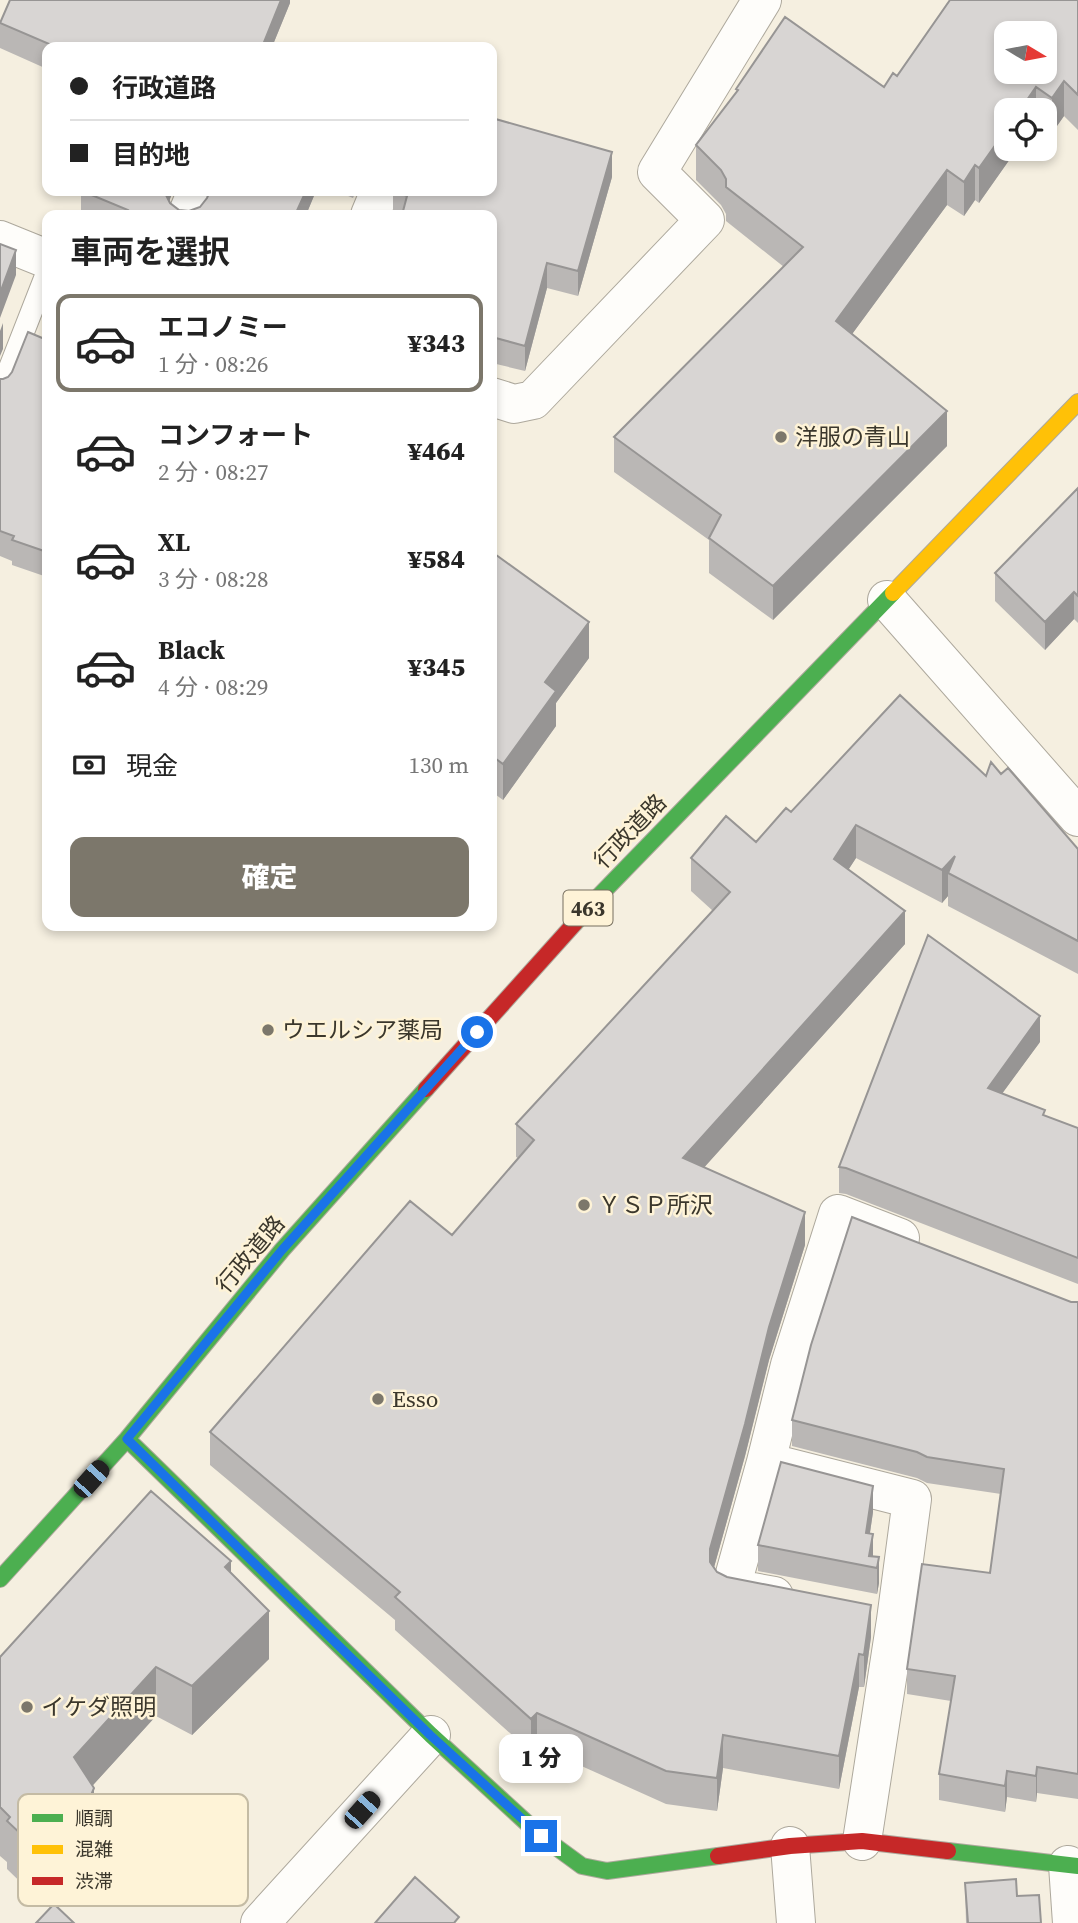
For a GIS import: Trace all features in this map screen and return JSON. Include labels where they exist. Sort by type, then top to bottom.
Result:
[{"type":"main road","name":"行政道路","points":[[127,1439],[282,1250],[601,894],[1078,402]]},
{"type":"main road","name":"463","points":[[0,1579],[127,1439]]},
{"type":"main road","points":[[127,1439],[430,1735],[541,1836],[582,1866],[607,1871],[790,1846],[862,1841],[1073,1865]]},
{"type":"street","points":[[497,399],[514,404],[533,400],[705,220],[657,172],[762,0]]},
{"type":"street","points":[[0,240],[42,257]]},
{"type":"street","points":[[887,600],[1078,817]]},
{"type":"street","points":[[814,1604],[731,1588],[790,1365],[838,1214],[926,1248]]},
{"type":"street","points":[[766,1462],[912,1499],[882,1618],[862,1841]]},
{"type":"street","points":[[260,1923],[430,1735]]},
{"type":"street","points":[[790,1846],[796,1923]]},
{"type":"street","points":[[1072,1923],[1073,1865]]},
{"type":"lane","points":[[0,392],[42,285]]},
{"type":"building","points":[[10,0],[281,0],[264,42],[44,42],[0,23]]},
{"type":"building","points":[[950,0],[1078,0],[1078,95],[1064,81],[1052,98],[1036,87],[1028,98],[994,98],[994,147],[979,168],[975,165],[964,182],[947,170],[836,321],[947,411],[773,586],[709,538],[721,515],[614,437],[803,247],[726,187],[726,179],[721,170],[696,145],[738,90],[736,89],[785,17],[884,87],[893,73],[897,76]]},
{"type":"building","points":[[497,119],[612,152],[578,271],[547,263],[525,346],[497,338],[497,210],[403,210],[407,196],[497,196]]},
{"type":"building","points":[[94,196],[166,196],[179,210],[128,210]]},
{"type":"building","points":[[208,196],[304,196],[297,210],[192,210],[200,207]]},
{"type":"building","points":[[0,244],[16,250],[0,293]]},
{"type":"building","points":[[28,332],[42,338],[42,550],[12,540],[14,536],[0,531],[0,379],[8,377]]},
{"type":"building","points":[[1078,488],[1078,596],[1074,592],[1045,622],[995,573]]},
{"type":"building","points":[[497,556],[589,622],[545,682],[556,691],[503,764],[497,760]]},
{"type":"building","points":[[900,695],[986,776],[991,762],[1001,774],[1008,768],[1078,849],[1078,941],[948,873],[955,856],[942,870],[856,825],[834,859],[905,911],[683,1158],[805,1212],[769,1327],[710,1549],[710,1562],[717,1572],[727,1577],[871,1605],[864,1655],[859,1654],[839,1756],[723,1735],[717,1778],[666,1771],[537,1713],[531,1719],[395,1597],[400,1592],[210,1432],[410,1201],[452,1235],[534,1140],[516,1124],[730,892],[691,858],[726,816],[756,842],[786,808],[791,812]]},
{"type":"building","points":[[928,935],[1040,1016],[988,1088],[1045,1110],[1043,1115],[1078,1128],[1078,1258],[839,1167]]},
{"type":"building","points":[[852,1217],[1071,1302],[1078,1302],[1078,1774],[1037,1767],[1036,1776],[1007,1771],[1005,1786],[939,1774],[955,1676],[907,1669],[922,1564],[990,1573],[1004,1469],[927,1457],[917,1452],[792,1420],[811,1345]]},
{"type":"building","points":[[781,1462],[873,1486],[866,1533],[873,1534],[869,1556],[879,1557],[877,1568],[758,1545]]},
{"type":"building","points":[[151,1491],[231,1561],[225,1567],[269,1611],[192,1686],[156,1667],[74,1757],[94,1788],[92,1794],[18,1794],[18,1831],[7,1821],[10,1817],[0,1807],[0,1657]]},
{"type":"building","points":[[415,1877],[459,1917],[454,1923],[375,1923]]},
{"type":"building","points":[[1016,1879],[1017,1896],[1039,1895],[1041,1923],[968,1923],[965,1883]]},
{"type":"building","points":[[52,1906],[56,1906],[74,1923],[36,1923]]},
{"type":"traffic: fast","points":[[575,923],[893,593]]},
{"type":"traffic: fast","points":[[0,1579],[127,1439],[282,1250],[426,1089]]},
{"type":"traffic: fast","points":[[127,1439],[431,1735],[541,1836],[582,1866],[607,1871],[718,1856]]},
{"type":"traffic: fast","points":[[948,1851],[1078,1866]]},
{"type":"traffic: slow","points":[[893,593],[1078,402]]},
{"type":"traffic: jam","points":[[426,1089],[575,923]]},
{"type":"traffic: jam","points":[[718,1856],[790,1846],[862,1841],[948,1851]]},
{"type":"place","name":"洋服の青山","points":[[781,437]]},
{"type":"place","name":"ウエルシア薬局","points":[[268,1030]]},
{"type":"place","name":"ＹＳＰ所沢","points":[[584,1205]]},
{"type":"place","name":"Esso","points":[[378,1399]]},
{"type":"place","name":"イケダ照明","points":[[27,1707]]},
{"type":"route","points":[[477,1032],[282,1250],[127,1439],[430,1735],[541,1836]]}]
